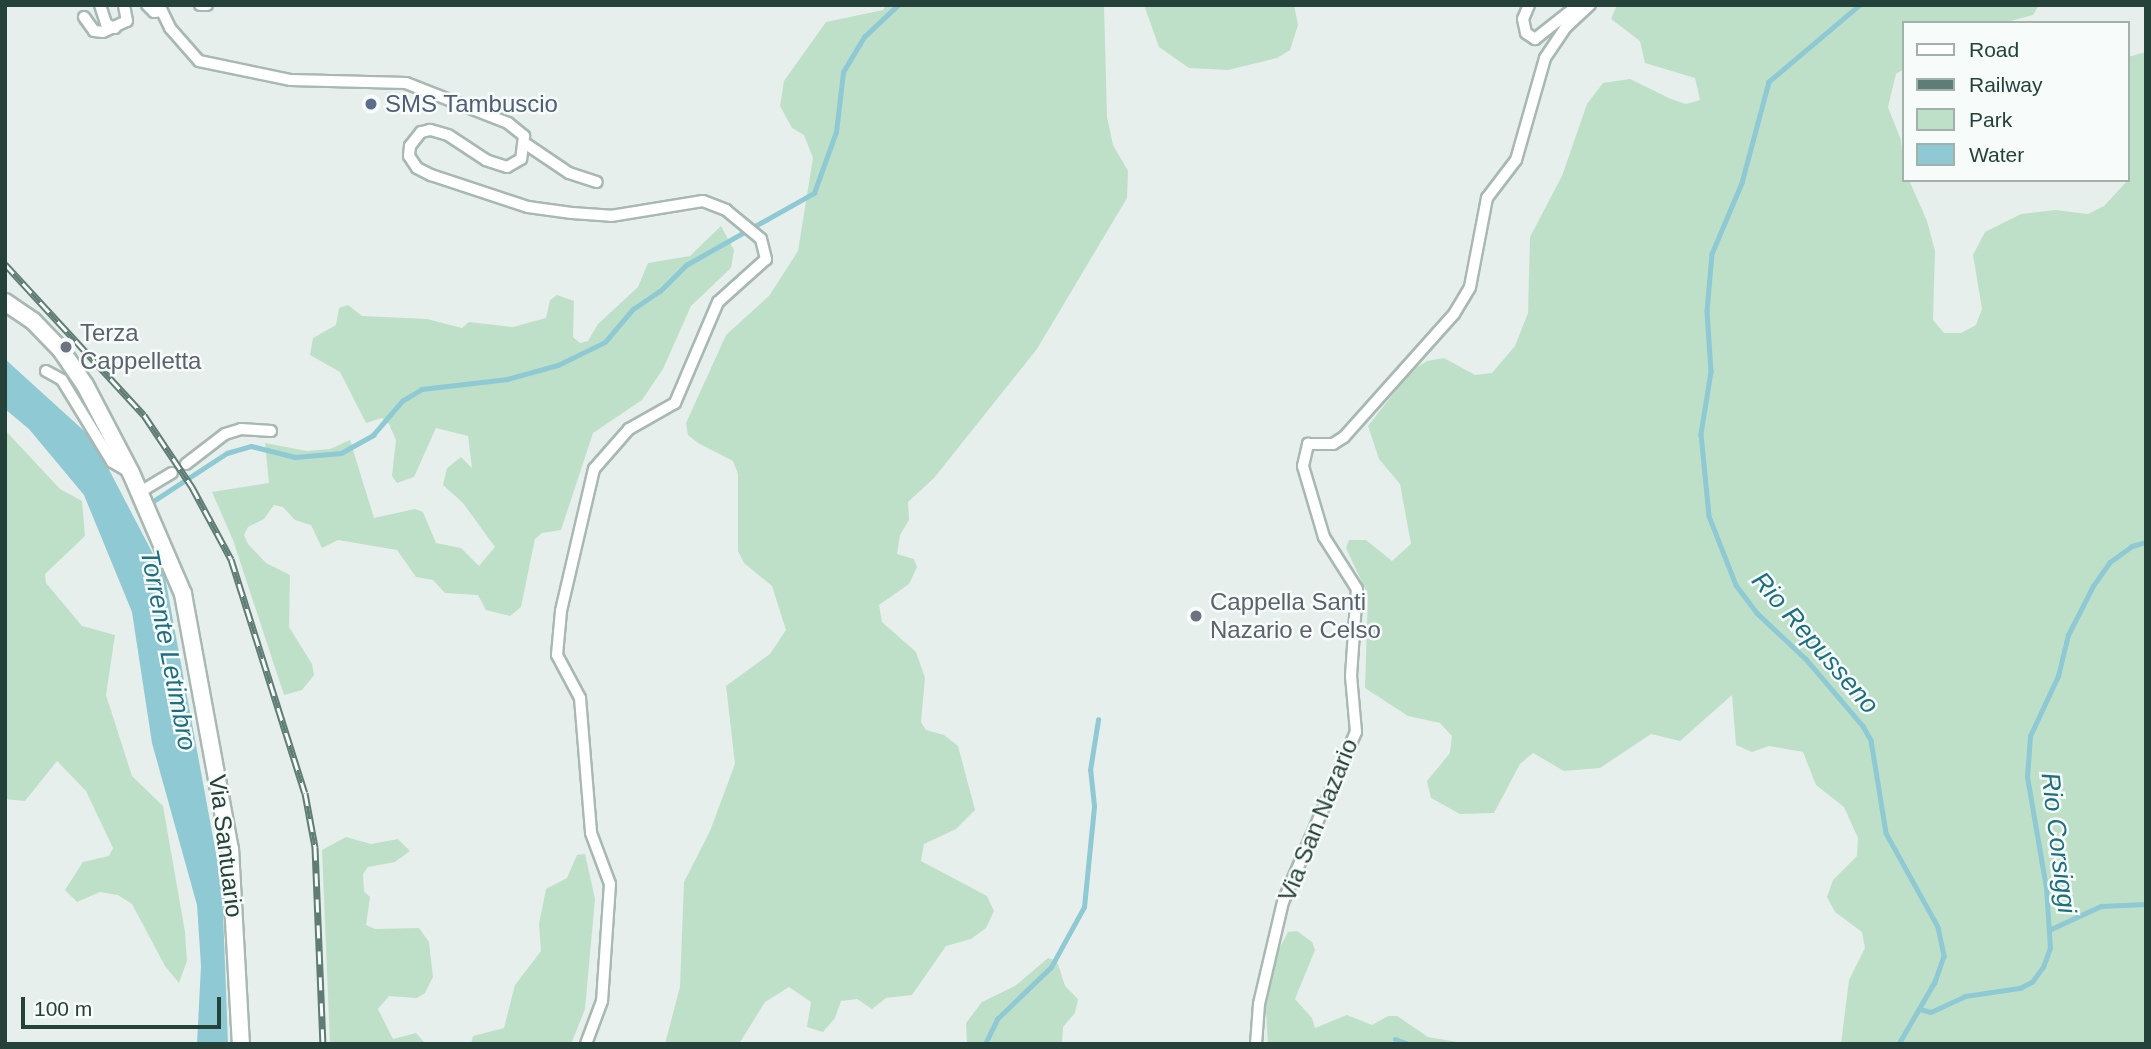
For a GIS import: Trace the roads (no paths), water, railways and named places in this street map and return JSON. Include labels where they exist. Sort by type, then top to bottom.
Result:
[{"type":"main road","name":"Via Santuario","points":[[5,302],[33,321],[75,368],[131,473],[183,594],[214,752],[235,896],[241,1044]]},
{"type":"street","points":[[100,5],[106,24],[115,28]]},
{"type":"street","points":[[84,18],[94,31],[115,28],[127,21],[124,5]]},
{"type":"street","points":[[148,5],[154,12],[160,8],[199,61],[291,80],[384,81],[422,86],[508,123],[524,136],[526,144],[521,159],[507,167],[430,130],[415,139],[410,156],[417,168],[431,175],[528,207],[611,216],[703,201],[726,210],[761,239],[766,259],[718,302],[675,403],[629,429],[594,469],[561,611],[558,655],[580,698],[586,722],[589,820],[610,884],[602,1001],[586,1044]]},
{"type":"street","points":[[200,5],[207,5]]},
{"type":"street","points":[[1529,5],[1523,19],[1526,33],[1535,38],[1578,5]]},
{"type":"street","name":"Via San Nazario","points":[[1256,1044],[1259,1004],[1283,902],[1356,732],[1350,676],[1357,589],[1324,537],[1303,466],[1308,444],[1333,444],[1344,438],[1454,314],[1470,287],[1487,198],[1516,160],[1545,58],[1565,28],[1590,5]]},
{"type":"street","points":[[526,144],[569,173],[597,182]]},
{"type":"street","points":[[46,371],[62,380],[112,462],[131,473]]},
{"type":"street","points":[[186,464],[225,434],[241,429],[271,431]]},
{"type":"street","points":[[140,492],[172,473]]},
{"type":"water","name":"Torrente Letimbro","points":[[5,359],[93,439],[165,577],[222,886],[228,1044],[197,1044],[201,966],[197,905],[152,743],[132,612],[84,495],[29,429],[5,409]]},
{"type":"waterway","points":[[149,504],[227,453],[251,446],[295,457],[341,453],[373,435],[402,401],[422,389],[507,379],[558,365],[605,342],[633,309],[660,291],[686,265],[814,193],[836,132],[843,72],[864,37],[898,5]]},
{"type":"waterway","name":"Rio Repusseno","points":[[1860,5],[1769,82],[1742,183],[1712,254],[1707,311],[1711,372],[1701,434],[1709,516],[1736,585],[1757,613],[1806,659],[1863,726],[1871,740],[1886,833],[1938,927],[1944,956],[1935,982],[1899,1044]]},
{"type":"waterway","name":"Rio Corsiggi","points":[[1920,1009],[1931,1012],[1965,996],[2020,988],[2032,982],[2043,967],[2050,948],[2046,888],[2027,777],[2030,736],[2058,676],[2068,635],[2093,586],[2110,562],[2132,546],[2146,542]]},
{"type":"waterway","points":[[985,1044],[997,1019],[1051,967],[1084,907],[1094,806],[1090,770],[1098,720]]},
{"type":"waterway","points":[[2049,930],[2101,906],[2146,904]]},
{"type":"waterway","points":[[1395,1039],[1409,1044]]},
{"type":"railway","points":[[5,264],[144,415],[192,487],[231,559],[305,793],[315,847],[323,1044]]},
{"type":"place","name":"SMS Tambuscio","points":[[371,104]]},
{"type":"place","name":"Terza Cappelletta","points":[[66,347]]},
{"type":"place","name":"Cappella Santi Nazario e Celso","points":[[1196,616]]}]
